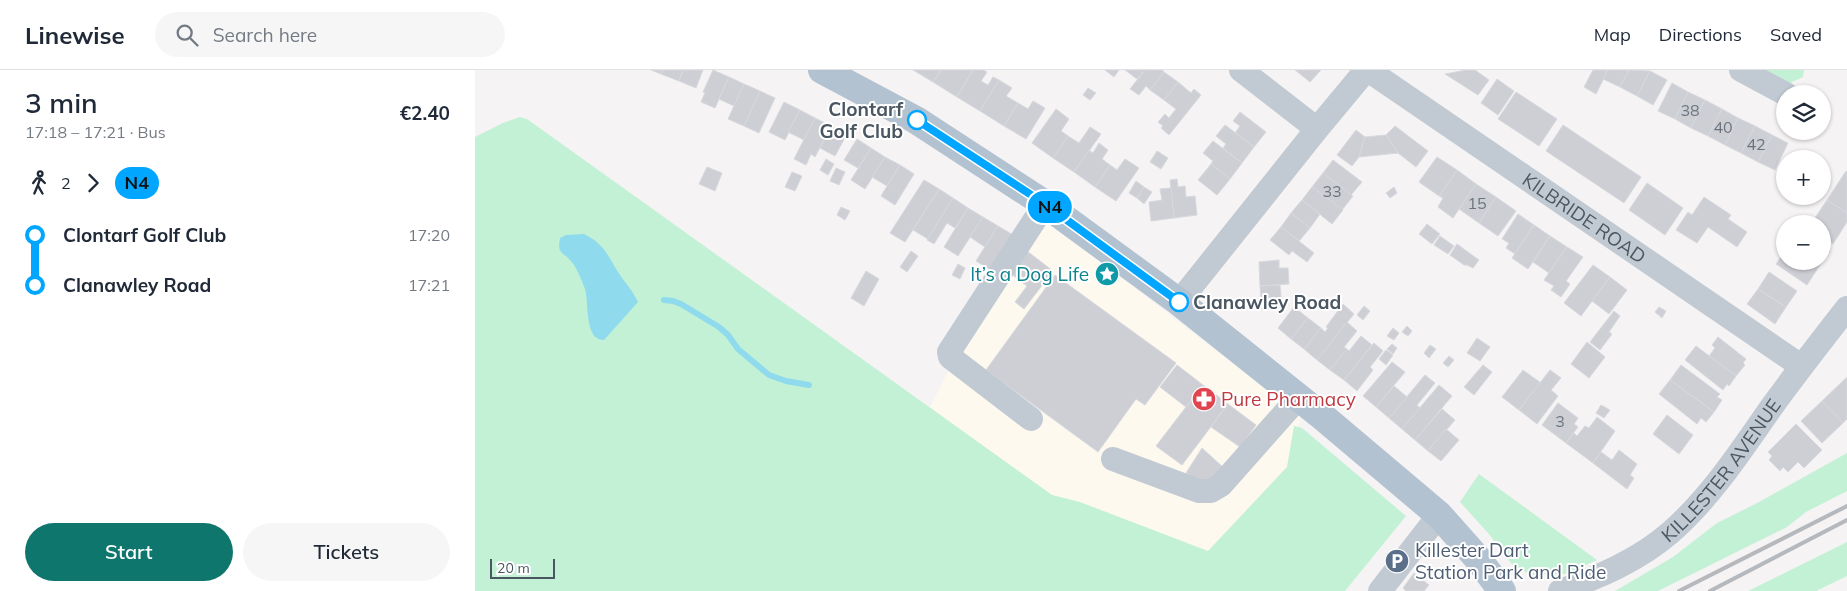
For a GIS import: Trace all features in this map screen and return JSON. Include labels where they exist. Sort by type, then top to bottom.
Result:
[{"type":"main road","points":[[822,70],[917,120],[1045,204],[1179,302],[1299,398],[1439,515],[1479,560],[1502,591]]},
{"type":"street","points":[[1241,70],[1317,129]]},
{"type":"street","points":[[1179,302],[1317,129],[1367,70]]},
{"type":"street","name":"KILBRIDE ROAD","points":[[1367,70],[1801,366]]},
{"type":"street","points":[[1741,70],[1776,89]]},
{"type":"street","points":[[1031,419],[950,357],[949,352],[1045,204]]},
{"type":"street","name":"KILLESTER AVENUE","points":[[1560,591],[1590,586],[1639,556],[1670,533],[1706,498],[1801,366],[1847,308]]},
{"type":"street","points":[[1113,459],[1199,491],[1211,491],[1221,485],[1299,398]]},
{"type":"street","points":[[1380,591],[1439,515]]},
{"type":"shaded area","points":[[1031,208],[1301,416],[1287,467],[1208,551],[1052,495],[930,407]]},
{"type":"green space","points":[[1766,70],[1804,70],[1803,77],[1790,83]]},
{"type":"green space","points":[[520,117],[527,119],[1052,495],[1080,502],[1208,551],[1287,467],[1294,426],[1302,428],[1406,516],[1345,591],[475,591],[475,137]]},
{"type":"green space","points":[[1847,453],[1847,491],[1806,512],[1787,527],[1658,591],[1615,591],[1673,557],[1717,523]]},
{"type":"green space","points":[[1479,474],[1597,560],[1566,574],[1532,575],[1514,567],[1489,534],[1460,502]]},
{"type":"green space","points":[[1847,542],[1847,576],[1816,591],[1748,591]]},
{"type":"water","points":[[584,234],[604,250],[638,302],[604,340],[598,339],[590,328],[584,286],[573,264],[561,252],[559,247],[560,238],[566,235]]},
{"type":"building","points":[[651,70],[663,70],[661,74]]},
{"type":"building","points":[[663,70],[683,70],[679,81],[661,74]]},
{"type":"building","points":[[683,70],[703,70],[696,88],[679,81]]},
{"type":"building","points":[[713,70],[729,77],[715,108],[701,102],[705,93],[703,92]]},
{"type":"building","points":[[913,70],[941,70],[933,82]]},
{"type":"building","points":[[941,70],[973,70],[957,97],[933,82]]},
{"type":"building","points":[[973,70],[987,72],[981,81],[988,85],[993,77],[999,80],[980,111],[957,97]]},
{"type":"building","points":[[1105,70],[1119,70],[1114,77]]},
{"type":"building","points":[[1125,70],[1145,70],[1137,79]]},
{"type":"building","points":[[1145,70],[1162,70],[1164,72],[1150,90],[1146,86],[1139,95],[1130,89]]},
{"type":"building","points":[[1295,70],[1321,70],[1310,82]]},
{"type":"building","points":[[1475,70],[1489,80],[1478,95],[1445,74]]},
{"type":"building","points":[[1593,70],[1608,70],[1596,94],[1584,87]]},
{"type":"building","points":[[1608,70],[1629,70],[1620,87],[1603,79]]},
{"type":"building","points":[[1629,70],[1650,71],[1637,96],[1620,87]]},
{"type":"building","points":[[1650,71],[1667,80],[1653,105],[1637,96]]},
{"type":"building","points":[[1164,72],[1178,82],[1164,100],[1150,90]]},
{"type":"building","points":[[729,77],[744,84],[734,106],[719,99]]},
{"type":"building","points":[[1497,79],[1514,91],[1498,115],[1481,103]]},
{"type":"building","points":[[999,80],[1012,88],[1006,96],[1018,103],[1004,126],[980,111]]},
{"type":"building","points":[[1178,82],[1191,93],[1194,89],[1201,95],[1169,135],[1161,128],[1163,126],[1158,122],[1165,114],[1169,118],[1176,109],[1164,100]]},
{"type":"building","points":[[1672,83],[1688,92],[1675,119],[1658,111]]},
{"type":"building","points":[[744,84],[760,91],[744,126],[728,119]]},
{"type":"building","points":[[1088,88],[1096,93],[1090,100],[1083,95]]},
{"type":"building","points":[[760,91],[775,98],[759,133],[744,126]]},
{"type":"building","points":[[1516,92],[1557,119],[1539,146],[1498,119]]},
{"type":"building","points":[[1688,92],[1705,100],[1691,128],[1675,119]]},
{"type":"building","points":[[1705,100],[1722,109],[1708,136],[1691,128]]},
{"type":"building","points":[[1033,101],[1045,108],[1026,139],[1004,126],[1018,103],[1028,109]]},
{"type":"building","points":[[784,102],[800,110],[785,140],[769,132]]},
{"type":"building","points":[[1056,109],[1069,119],[1061,131],[1068,136],[1053,158],[1032,143]]},
{"type":"building","points":[[1722,109],[1738,118],[1725,145],[1708,136]]},
{"type":"building","points":[[800,110],[815,118],[804,140],[788,132]]},
{"type":"building","points":[[1240,112],[1266,132],[1254,147],[1235,133],[1240,126],[1233,121]]},
{"type":"building","points":[[815,118],[831,126],[815,157],[811,154],[806,165],[794,159]]},
{"type":"building","points":[[1738,118],[1755,126],[1741,153],[1725,145]]},
{"type":"building","points":[[1225,125],[1254,147],[1242,163],[1223,148],[1226,144],[1216,136]]},
{"type":"building","points":[[1563,125],[1641,177],[1624,203],[1546,151]]},
{"type":"building","points":[[831,126],[847,134],[835,156],[820,148]]},
{"type":"building","points":[[1395,126],[1428,151],[1416,167],[1398,153],[1386,135]]},
{"type":"building","points":[[1755,126],[1772,135],[1758,162],[1741,153]]},
{"type":"building","points":[[1090,127],[1101,134],[1074,172],[1053,158],[1068,136],[1079,143]]},
{"type":"building","points":[[1356,130],[1365,137],[1359,157],[1352,166],[1337,155]]},
{"type":"building","points":[[1386,135],[1398,153],[1359,157],[1365,137]]},
{"type":"building","points":[[1772,135],[1776,137],[1776,140],[1788,143],[1785,150],[1776,150],[1775,170],[1758,162]]},
{"type":"building","points":[[857,139],[871,148],[858,168],[844,160]]},
{"type":"building","points":[[1213,141],[1242,163],[1230,179],[1211,164],[1213,161],[1203,153]]},
{"type":"building","points":[[1099,143],[1108,150],[1102,159],[1110,165],[1095,187],[1074,172],[1089,150],[1093,153]]},
{"type":"building","points":[[871,148],[885,157],[865,189],[851,180]]},
{"type":"building","points":[[1157,151],[1168,158],[1161,169],[1150,162]]},
{"type":"building","points":[[885,157],[900,165],[887,186],[872,177]]},
{"type":"building","points":[[1437,157],[1457,170],[1439,196],[1419,182]]},
{"type":"building","points":[[826,159],[834,164],[828,175],[820,170]]},
{"type":"building","points":[[1125,159],[1139,168],[1116,201],[1095,187],[1110,165],[1117,170]]},
{"type":"building","points":[[1333,160],[1362,182],[1351,195],[1323,173]]},
{"type":"building","points":[[1211,164],[1230,179],[1217,195],[1198,180]]},
{"type":"building","points":[[900,165],[914,174],[895,205],[881,196]]},
{"type":"building","points":[[707,167],[722,173],[715,191],[699,184]]},
{"type":"building","points":[[836,168],[845,172],[839,185],[830,181]]},
{"type":"building","points":[[1457,170],[1476,184],[1453,218],[1438,207],[1443,198],[1439,196]]},
{"type":"building","points":[[1846,171],[1847,213],[1831,203],[1831,194]]},
{"type":"building","points":[[792,172],[802,176],[795,191],[785,187]]},
{"type":"building","points":[[1323,173],[1353,196],[1342,210],[1312,187]]},
{"type":"building","points":[[1177,179],[1178,187],[1185,186],[1186,197],[1195,196],[1197,215],[1174,218],[1170,180]]},
{"type":"building","points":[[924,180],[939,189],[905,242],[890,233]]},
{"type":"building","points":[[1136,181],[1144,187],[1137,198],[1129,193]]},
{"type":"building","points":[[1647,183],[1683,208],[1665,235],[1629,210]]},
{"type":"building","points":[[1476,184],[1496,197],[1479,223],[1459,209]]},
{"type":"building","points":[[1144,187],[1152,192],[1144,204],[1137,198]]},
{"type":"building","points":[[1312,187],[1343,210],[1332,224],[1302,200]]},
{"type":"building","points":[[1394,187],[1397,193],[1390,198],[1386,193]]},
{"type":"building","points":[[1171,188],[1174,218],[1151,221],[1149,202],[1162,200],[1160,189]]},
{"type":"building","points":[[939,189],[953,198],[928,239],[913,230]]},
{"type":"building","points":[[1496,197],[1516,211],[1498,236],[1479,223]]},
{"type":"building","points":[[1704,197],[1731,215],[1728,219],[1747,232],[1737,247],[1708,227],[1697,243],[1676,230],[1688,212],[1692,215]]},
{"type":"building","points":[[953,198],[968,208],[955,228],[947,223],[934,244],[927,240]]},
{"type":"building","points":[[1302,200],[1320,214],[1310,228],[1291,213]]},
{"type":"building","points":[[1831,203],[1847,213],[1847,222],[1833,244],[1831,243],[1831,215],[1817,215],[1824,205],[1831,205]]},
{"type":"building","points":[[841,207],[850,211],[845,220],[837,215]]},
{"type":"building","points":[[968,208],[983,217],[958,256],[944,247]]},
{"type":"building","points":[[1291,213],[1310,228],[1299,241],[1281,227]]},
{"type":"building","points":[[1518,214],[1534,225],[1515,254],[1506,248],[1509,243],[1502,239]]},
{"type":"building","points":[[983,217],[998,226],[985,247],[970,237]]},
{"type":"building","points":[[1427,224],[1440,234],[1432,244],[1419,234]]},
{"type":"building","points":[[1534,225],[1550,236],[1528,269],[1512,258]]},
{"type":"building","points":[[998,226],[1013,235],[991,270],[976,261]]},
{"type":"building","points":[[1281,227],[1314,253],[1307,262],[1292,251],[1289,255],[1270,240]]},
{"type":"building","points":[[1440,236],[1454,246],[1448,254],[1434,245]]},
{"type":"building","points":[[1550,236],[1567,247],[1549,273],[1533,262]]},
{"type":"building","points":[[1457,244],[1479,260],[1473,268],[1464,265],[1450,255]]},
{"type":"building","points":[[1567,247],[1583,257],[1566,281],[1570,284],[1561,297],[1551,290],[1554,286],[1544,280]]},
{"type":"building","points":[[911,251],[918,256],[907,272],[900,267]]},
{"type":"building","points":[[1027,251],[1053,271],[1024,309],[1015,302],[1027,286],[1010,273]]},
{"type":"building","points":[[1279,260],[1279,268],[1288,268],[1289,284],[1260,286],[1259,262]]},
{"type":"building","points":[[958,264],[965,268],[960,279],[952,275]]},
{"type":"building","points":[[1593,265],[1610,277],[1581,316],[1564,303]]},
{"type":"building","points":[[1785,270],[1817,270],[1807,285]]},
{"type":"building","points":[[866,271],[879,279],[864,306],[851,298]]},
{"type":"building","points":[[1769,272],[1797,291],[1786,307],[1758,289]]},
{"type":"building","points":[[1055,275],[1176,363],[1145,405],[1136,399],[1098,452],[986,370]]},
{"type":"building","points":[[1610,277],[1627,290],[1609,314],[1592,301]]},
{"type":"building","points":[[1280,285],[1282,308],[1262,310],[1260,286]]},
{"type":"building","points":[[1758,289],[1786,307],[1775,324],[1747,304]]},
{"type":"building","points":[[1343,304],[1354,314],[1317,360],[1304,349],[1321,328],[1325,332],[1328,328],[1326,327]]},
{"type":"building","points":[[1364,306],[1370,311],[1363,320],[1357,315]]},
{"type":"building","points":[[1294,307],[1308,318],[1291,339],[1278,328]]},
{"type":"building","points":[[1659,307],[1666,311],[1662,318],[1655,312]]},
{"type":"building","points":[[1614,311],[1620,316],[1609,332],[1612,334],[1600,350],[1590,342]]},
{"type":"building","points":[[1308,318],[1321,328],[1304,349],[1291,339]]},
{"type":"building","points":[[1347,322],[1357,331],[1344,347],[1347,349],[1330,370],[1317,360]]},
{"type":"building","points":[[1407,326],[1412,331],[1408,336],[1402,332]]},
{"type":"building","points":[[1393,328],[1399,333],[1394,340],[1387,336]]},
{"type":"building","points":[[1361,336],[1372,345],[1344,380],[1330,370],[1347,349],[1349,351]]},
{"type":"building","points":[[1718,337],[1746,359],[1743,363],[1745,365],[1736,376],[1709,356],[1715,348],[1712,345]]},
{"type":"building","points":[[1477,338],[1490,347],[1480,361],[1467,353]]},
{"type":"building","points":[[1587,342],[1605,357],[1589,378],[1571,364]]},
{"type":"building","points":[[1374,343],[1383,351],[1370,367],[1373,370],[1357,391],[1344,380]]},
{"type":"building","points":[[1392,344],[1397,348],[1393,354],[1387,349]]},
{"type":"building","points":[[1430,345],[1436,349],[1429,358],[1424,353]]},
{"type":"building","points":[[1696,346],[1736,376],[1729,386],[1727,384],[1723,390],[1685,360]]},
{"type":"building","points":[[1386,350],[1393,355],[1386,365],[1379,359]]},
{"type":"building","points":[[1449,356],[1454,360],[1448,367],[1443,363]]},
{"type":"building","points":[[1392,362],[1405,372],[1376,407],[1363,396]]},
{"type":"building","points":[[1177,365],[1203,385],[1186,407],[1160,387]]},
{"type":"building","points":[[1483,365],[1492,372],[1474,395],[1464,387]]},
{"type":"building","points":[[1681,365],[1720,394],[1717,397],[1722,400],[1714,412],[1670,380]]},
{"type":"building","points":[[1523,370],[1541,383],[1519,410],[1502,397]]},
{"type":"building","points":[[1550,370],[1561,378],[1551,390],[1558,396],[1537,424],[1519,410]]},
{"type":"building","points":[[1425,375],[1435,383],[1417,405],[1420,408],[1402,429],[1389,418]]},
{"type":"building","points":[[1847,377],[1847,419],[1843,423],[1822,401]]},
{"type":"building","points":[[1670,380],[1714,412],[1706,422],[1701,418],[1697,424],[1659,394]]},
{"type":"building","points":[[1203,385],[1228,404],[1182,465],[1156,446]]},
{"type":"building","points":[[1439,385],[1452,396],[1415,440],[1402,429]]},
{"type":"building","points":[[1394,386],[1407,397],[1389,418],[1376,407]]},
{"type":"building","points":[[1822,401],[1843,423],[1822,443],[1801,421]]},
{"type":"building","points":[[1558,403],[1578,418],[1574,424],[1578,427],[1566,443],[1542,425]]},
{"type":"building","points":[[1228,404],[1256,425],[1240,447],[1211,427]]},
{"type":"building","points":[[1601,405],[1610,410],[1604,418],[1596,413]]},
{"type":"building","points":[[1442,409],[1455,420],[1428,451],[1415,440]]},
{"type":"building","points":[[1667,415],[1693,435],[1679,454],[1653,434]]},
{"type":"building","points":[[1597,417],[1615,431],[1593,463],[1566,443],[1574,433],[1577,436],[1585,426],[1589,428]]},
{"type":"building","points":[[1796,424],[1822,450],[1804,468],[1798,462],[1788,472],[1783,467],[1780,471],[1769,460],[1772,456],[1768,452]]},
{"type":"building","points":[[1446,429],[1459,440],[1441,461],[1428,451]]},
{"type":"building","points":[[1202,448],[1225,469],[1202,483],[1186,473]]},
{"type":"building","points":[[1619,450],[1637,464],[1630,475],[1634,478],[1627,489],[1593,463],[1601,452],[1612,460]]},
{"type":"building","points":[[1414,573],[1429,585],[1424,591],[1406,591],[1403,588]]},
{"type":"waterway","points":[[664,300],[681,304],[719,327],[728,335],[738,349],[769,375],[786,381],[809,385]]},
{"type":"railway","points":[[1679,591],[1847,506]]},
{"type":"railway","points":[[1710,591],[1847,520]]},
{"type":"bus line","name":"N4","points":[[917,120],[1045,204],[1122,258],[1179,302]]},
{"type":"place","name":"Clontarf Golf Club","points":[[917,120]]},
{"type":"place","name":"It’s a Dog Life","points":[[1107,274]]},
{"type":"place","name":"Clanawley Road","points":[[1179,302]]},
{"type":"place","name":"Pure Pharmacy","points":[[1204,399]]},
{"type":"place","name":"Killester Dart Station Park and Ride","points":[[1397,561]]}]
